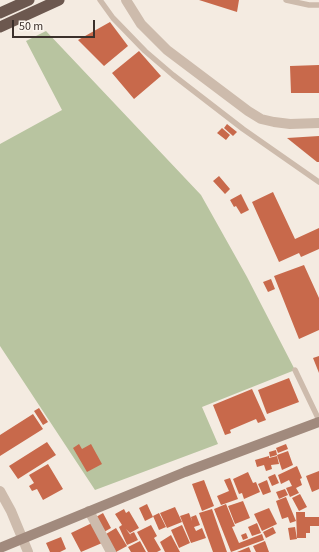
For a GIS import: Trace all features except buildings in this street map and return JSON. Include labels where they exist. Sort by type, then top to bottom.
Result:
[{"type":"highway","points":[[0,13],[29,0]]},
{"type":"highway","points":[[0,27],[59,0]]},
{"type":"main road","points":[[0,548],[185,472],[319,421]]},
{"type":"street","points":[[126,0],[141,24],[167,50],[248,111],[261,119],[274,122],[290,124],[319,123]]},
{"type":"street","points":[[0,491],[11,511],[28,552]]},
{"type":"street","points":[[89,511],[112,552]]},
{"type":"lane","points":[[100,0],[113,18],[145,51],[159,63],[243,129],[319,182]]},
{"type":"lane","points":[[289,0],[309,5],[319,5]]},
{"type":"lane","points":[[294,370],[319,421]]},
{"type":"green space","points":[[46,31],[201,195],[247,277],[295,370],[202,407],[218,444],[95,490],[0,346],[0,144],[62,110],[26,41]]}]
